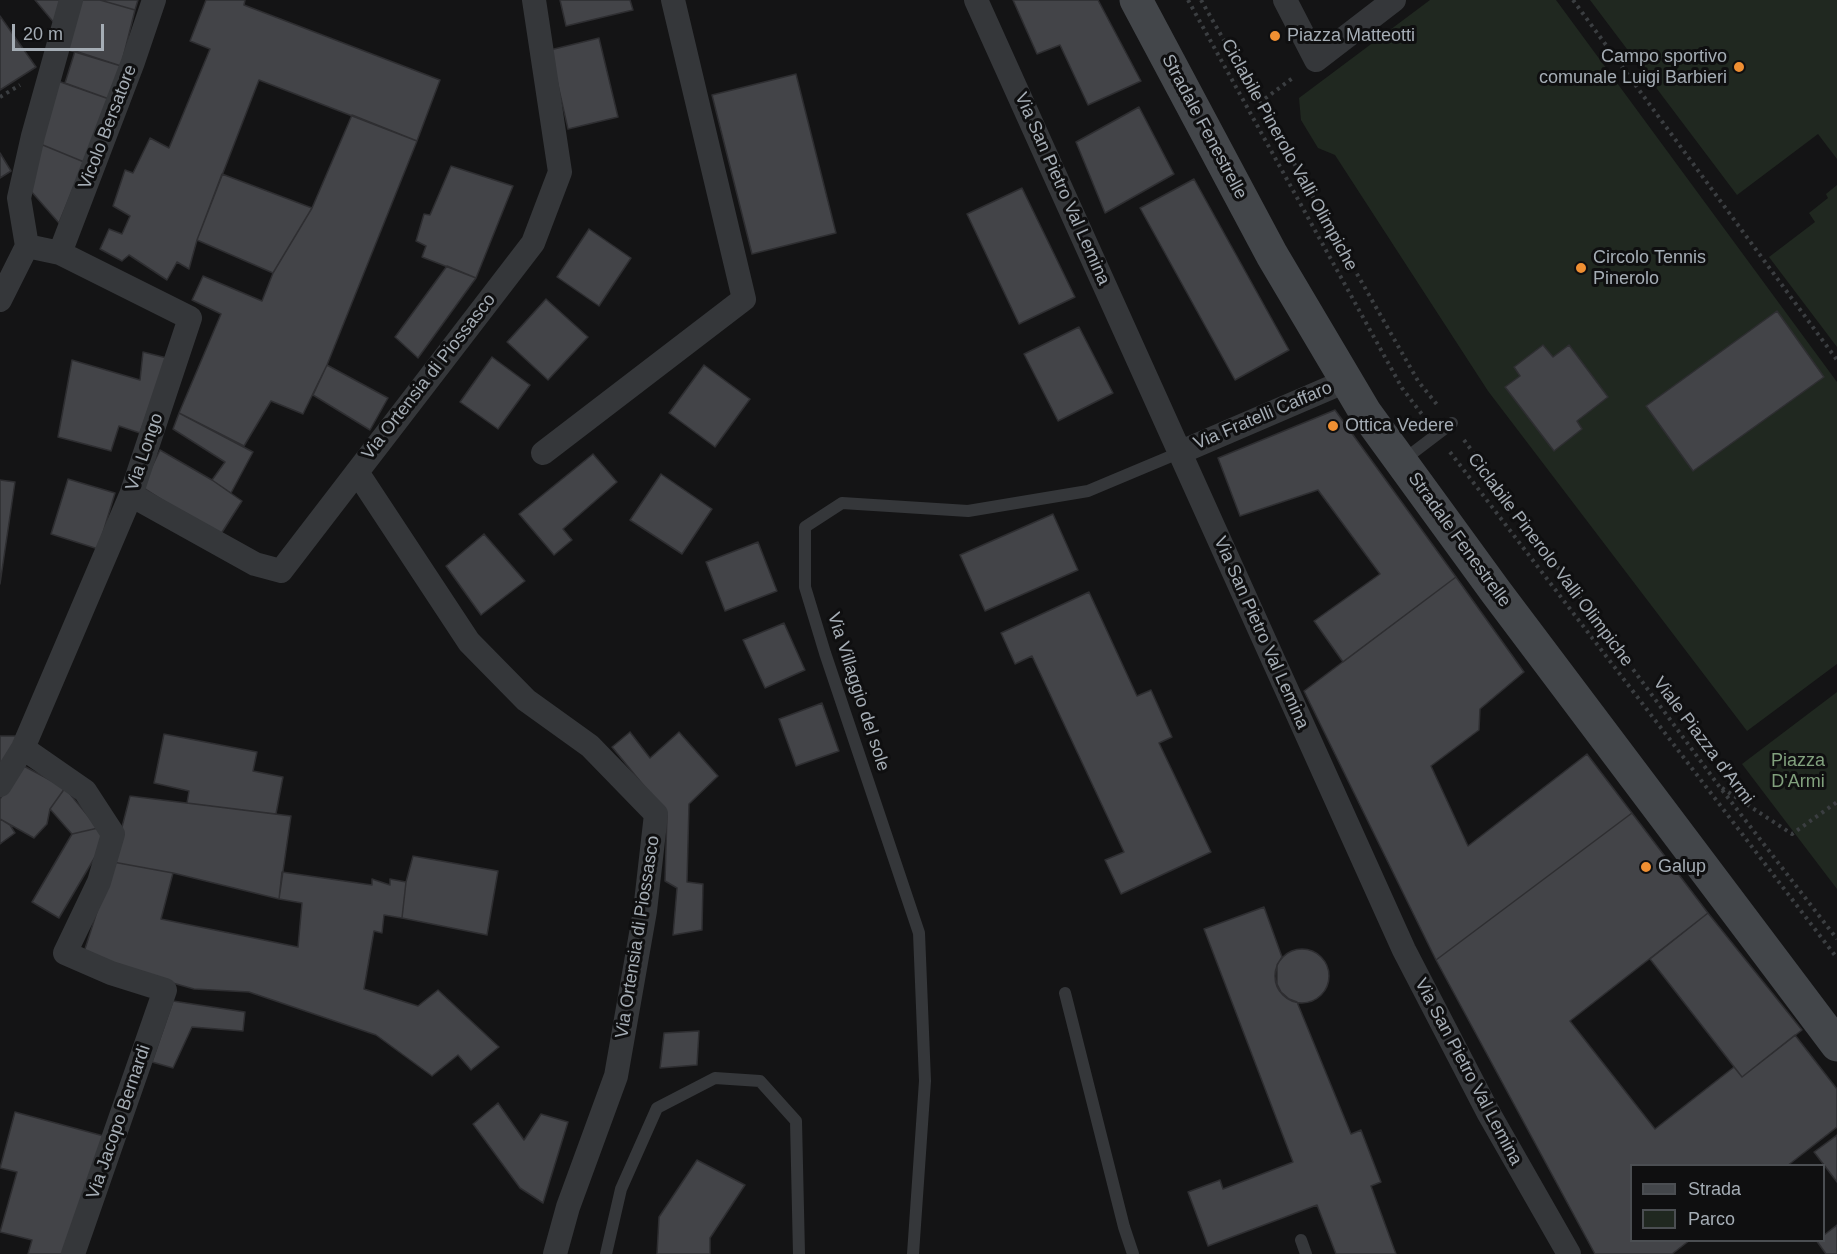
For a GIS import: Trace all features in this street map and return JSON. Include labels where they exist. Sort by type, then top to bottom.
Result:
[{"type":"main road","name":"Stradale Fenestrelle","points":[[1136,0],[1272,255],[1346,381],[1510,611],[1837,1044]]},
{"type":"street","points":[[0,300],[27,246],[19,198],[36,126],[71,0]]},
{"type":"street","name":"Vicolo Bersatore","points":[[60,253],[133,62],[154,0]]},
{"type":"street","name":"Via Ortensia di Piossasco","points":[[534,0],[560,172],[556,183],[533,243],[357,472],[469,642],[526,700],[590,746],[656,814],[645,911],[616,1076],[568,1207],[555,1254]]},
{"type":"street","points":[[543,453],[744,299],[673,0]]},
{"type":"street","name":"Via San Pietro Val Lemina","points":[[976,0],[1404,950],[1488,1112],[1569,1254]]},
{"type":"street","points":[[1285,0],[1316,60],[1394,0]]},
{"type":"street","name":"Via Longo","points":[[0,785],[24,748],[131,495],[190,318],[60,253],[27,246]]},
{"type":"street","name":"Via Fratelli Caffaro","points":[[1181,452],[1346,381]]},
{"type":"street","points":[[131,495],[255,564],[281,571],[357,472]]},
{"type":"street","name":"Via Jacopo Bernardi","points":[[24,748],[85,790],[113,834],[99,882],[65,953],[111,973],[165,990],[73,1254]]},
{"type":"lane","points":[[1401,461],[1452,423]]},
{"type":"lane","name":"Via Villaggio del sole","points":[[913,1254],[925,1081],[919,933],[805,587],[805,527],[842,503],[969,511],[1089,491],[1181,452]]},
{"type":"lane","points":[[1065,993],[1124,1227],[1133,1254]]},
{"type":"lane","points":[[606,1254],[621,1189],[657,1108],[715,1078],[760,1081],[796,1121],[799,1254]]},
{"type":"lane","points":[[1301,1240],[1306,1254]]},
{"type":"path","name":"Ciclabile Pinerolo Valli Olimpiche","points":[[1188,0],[1402,388],[1837,958]]},
{"type":"path","name":"Viale Piazza d'Armi","points":[[1201,0],[1418,381],[1452,423],[1719,786],[1837,939]]},
{"type":"path","points":[[1573,0],[1837,360]]},
{"type":"path","points":[[1259,103],[1316,60]]},
{"type":"path","points":[[1719,786],[1792,834],[1837,802]]},
{"type":"green space","name":"Circolo Tennis Pinerolo","points":[[1430,0],[1556,0],[1837,382],[1837,664],[1747,731],[1488,391],[1335,155],[1318,148],[1301,120],[1299,98]]},
{"type":"green space","name":"Campo sportivo comunale Luigi Barbieri","points":[[1590,0],[1837,0],[1837,159],[1818,134],[1737,195]]},
{"type":"green space","points":[[1837,185],[1837,347],[1769,257],[1815,222],[1809,213],[1828,198],[1826,194]]},
{"type":"green space","name":"Piazza D'Armi","points":[[1837,692],[1837,889],[1742,764]]},
{"type":"building","points":[[35,0],[62,0],[55,24]]},
{"type":"building","points":[[82,0],[100,0],[135,10],[121,66],[65,49]]},
{"type":"building","points":[[100,0],[138,0],[135,10]]},
{"type":"building","points":[[206,0],[245,0],[244,5],[440,80],[417,141],[259,80],[197,240],[189,269],[177,262],[167,280],[129,255],[122,261],[100,249],[109,229],[122,234],[130,216],[113,206],[125,170],[133,173],[150,138],[169,148],[210,49],[190,41]]},
{"type":"building","points":[[560,0],[630,0],[633,10],[566,26]]},
{"type":"building","points":[[1013,0],[1098,0],[1141,81],[1088,105],[1060,45],[1037,54]]},
{"type":"building","points":[[0,16],[36,67],[0,90]]},
{"type":"building","points":[[599,38],[618,117],[568,129],[550,50]]},
{"type":"building","points":[[75,51],[121,66],[109,99],[65,83]]},
{"type":"building","points":[[796,74],[836,233],[752,254],[712,95]]},
{"type":"building","points":[[55,80],[109,99],[84,162],[38,143]]},
{"type":"building","points":[[1139,107],[1174,174],[1105,213],[1076,142]]},
{"type":"building","points":[[352,115],[417,141],[327,365],[303,414],[271,401],[244,446],[179,413],[221,314],[192,300],[203,276],[262,301],[273,273],[312,208]]},
{"type":"building","points":[[38,143],[84,162],[59,223],[30,190]]},
{"type":"building","points":[[0,153],[11,171],[0,178]]},
{"type":"building","points":[[451,166],[513,186],[476,278],[422,257],[426,246],[416,241],[424,214],[430,215]]},
{"type":"building","points":[[222,174],[312,208],[273,273],[197,240]]},
{"type":"building","points":[[1194,179],[1289,350],[1235,380],[1140,208]]},
{"type":"building","points":[[1022,188],[1075,297],[1019,324],[967,214]]},
{"type":"building","points":[[589,229],[631,258],[599,306],[557,277]]},
{"type":"building","points":[[447,266],[476,278],[418,358],[395,337]]},
{"type":"building","points":[[546,299],[588,337],[548,380],[507,342]]},
{"type":"building","points":[[1777,311],[1824,377],[1693,471],[1646,406]]},
{"type":"building","points":[[1079,327],[1113,393],[1058,421],[1024,354]]},
{"type":"building","points":[[1543,345],[1553,357],[1569,345],[1608,397],[1577,421],[1582,429],[1554,451],[1505,387],[1520,376],[1514,367]]},
{"type":"building","points":[[143,352],[167,358],[140,433],[119,426],[111,451],[58,437],[72,360],[140,380]]},
{"type":"building","points":[[492,357],[530,385],[498,429],[460,402]]},
{"type":"building","points":[[327,365],[388,398],[370,430],[313,395]]},
{"type":"building","points":[[704,365],[750,399],[715,447],[669,413]]},
{"type":"building","points":[[1335,410],[1456,577],[1343,662],[1314,621],[1380,574],[1318,490],[1240,516],[1218,458]]},
{"type":"building","points":[[179,413],[253,452],[231,493],[212,480],[225,462],[173,429]]},
{"type":"building","points":[[160,450],[212,480],[242,501],[219,537],[142,487]]},
{"type":"building","points":[[593,454],[617,482],[563,529],[572,540],[554,555],[519,514]]},
{"type":"building","points":[[661,474],[712,509],[682,554],[630,520]]},
{"type":"building","points":[[68,479],[115,493],[98,549],[51,534]]},
{"type":"building","points":[[0,480],[15,482],[0,584]]},
{"type":"building","points":[[1053,514],[1078,570],[985,611],[960,555]]},
{"type":"building","points":[[484,534],[525,581],[481,615],[446,566]]},
{"type":"building","points":[[758,542],[777,591],[725,611],[706,562]]},
{"type":"building","points":[[1456,577],[1524,672],[1480,709],[1479,730],[1431,766],[1468,846],[1587,754],[1632,813],[1436,960],[1304,691]]},
{"type":"building","points":[[1089,592],[1137,696],[1151,690],[1172,737],[1159,743],[1211,852],[1121,894],[1105,860],[1124,852],[1032,656],[1015,664],[1001,633]]},
{"type":"building","points":[[784,623],[805,670],[765,688],[743,640]]},
{"type":"building","points":[[822,703],[839,751],[796,766],[779,719]]},
{"type":"building","points":[[630,732],[650,758],[679,732],[718,776],[689,804],[687,882],[703,884],[702,930],[673,935],[677,888],[665,881],[667,814],[612,747]]},
{"type":"building","points":[[164,734],[257,752],[253,771],[283,777],[276,814],[187,803],[189,791],[154,783]]},
{"type":"building","points":[[0,736],[19,736],[0,775]]},
{"type":"building","points":[[22,765],[65,788],[50,809],[47,824],[34,838],[0,819],[0,799]]},
{"type":"building","points":[[65,788],[98,828],[72,834],[50,809]]},
{"type":"building","points":[[130,796],[291,816],[279,899],[173,873],[113,862]]},
{"type":"building","points":[[1632,813],[1708,913],[1570,1021],[1655,1129],[1734,1067],[1742,1077],[1795,1035],[1837,1089],[1837,1127],[1790,1164],[1630,1164],[1630,1242],[1687,1242],[1672,1254],[1595,1254],[1436,960]]},
{"type":"building","points":[[0,819],[10,825],[15,833],[0,844]]},
{"type":"building","points":[[98,828],[105,840],[59,918],[32,902],[72,834]]},
{"type":"building","points":[[413,856],[498,871],[487,935],[402,918],[406,882]]},
{"type":"building","points":[[113,862],[173,873],[161,919],[298,947],[302,903],[279,899],[282,872],[372,885],[372,879],[390,885],[390,879],[406,882],[402,918],[384,915],[382,933],[374,931],[364,989],[418,1006],[438,990],[499,1047],[471,1070],[458,1055],[432,1076],[376,1035],[249,992],[194,989],[137,973],[84,952]]},
{"type":"building","points":[[1264,907],[1282,957],[1277,965],[1277,984],[1281,992],[1297,1002],[1351,1134],[1361,1130],[1381,1182],[1371,1186],[1396,1254],[1336,1254],[1317,1205],[1208,1246],[1188,1192],[1220,1180],[1223,1189],[1293,1162],[1204,929]]},
{"type":"building","points":[[1708,913],[1802,1030],[1742,1077],[1650,959]]},
{"type":"building","points":[[1302,949],[1312,951],[1321,957],[1327,966],[1329,976],[1327,986],[1321,995],[1312,1001],[1302,1003],[1292,1001],[1283,995],[1277,986],[1275,976],[1277,966],[1283,957],[1292,951]]},
{"type":"building","points":[[173,1001],[245,1012],[243,1031],[192,1027],[173,1068],[152,1062]]},
{"type":"building","points":[[699,1031],[697,1065],[660,1068],[664,1033]]},
{"type":"building","points":[[498,1103],[524,1140],[541,1114],[568,1122],[543,1203],[520,1188],[473,1124]]},
{"type":"building","points":[[15,1112],[111,1138],[72,1254],[28,1254],[32,1240],[0,1232],[17,1172],[0,1168]]},
{"type":"building","points":[[1837,1135],[1837,1182],[1825,1164],[1814,1152]]},
{"type":"building","points":[[697,1160],[745,1185],[710,1238],[710,1254],[657,1254],[659,1217]]},
{"type":"building","points":[[1837,1225],[1837,1254],[1826,1254],[1817,1242],[1825,1242],[1825,1234]]},
{"type":"place","name":"Piazza Matteotti","points":[[1275,36]]},
{"type":"place","name":"Campo sportivo comunale Luigi Barbieri","points":[[1739,67]]},
{"type":"place","name":"Circolo Tennis Pinerolo","points":[[1581,268]]},
{"type":"place","name":"Ottica Vedere","points":[[1333,426]]},
{"type":"place","name":"Galup","points":[[1646,867]]}]
